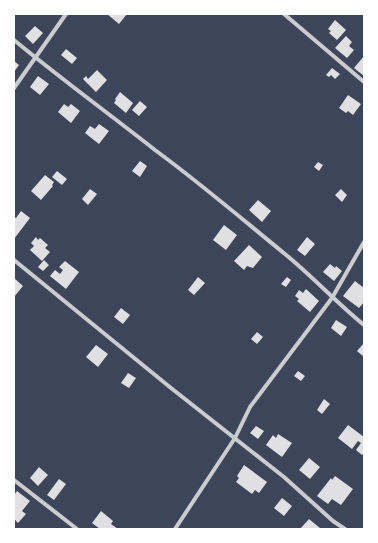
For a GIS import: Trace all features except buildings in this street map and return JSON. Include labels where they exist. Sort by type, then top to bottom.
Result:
[{"type":"street","points":[[14,88],[66,14]]},
{"type":"street","points":[[284,14],[364,82]]},
{"type":"street","points":[[14,40],[35,58],[157,151],[281,251],[364,325]]},
{"type":"street","points":[[175,529],[235,438],[250,407],[332,298],[364,242]]},
{"type":"street","points":[[14,260],[171,388],[284,477],[333,521],[345,529]]},
{"type":"street","points":[[14,480],[77,529]]},
{"type":"shaded area","points":[[14,14],[364,14],[364,529],[14,529]]}]
